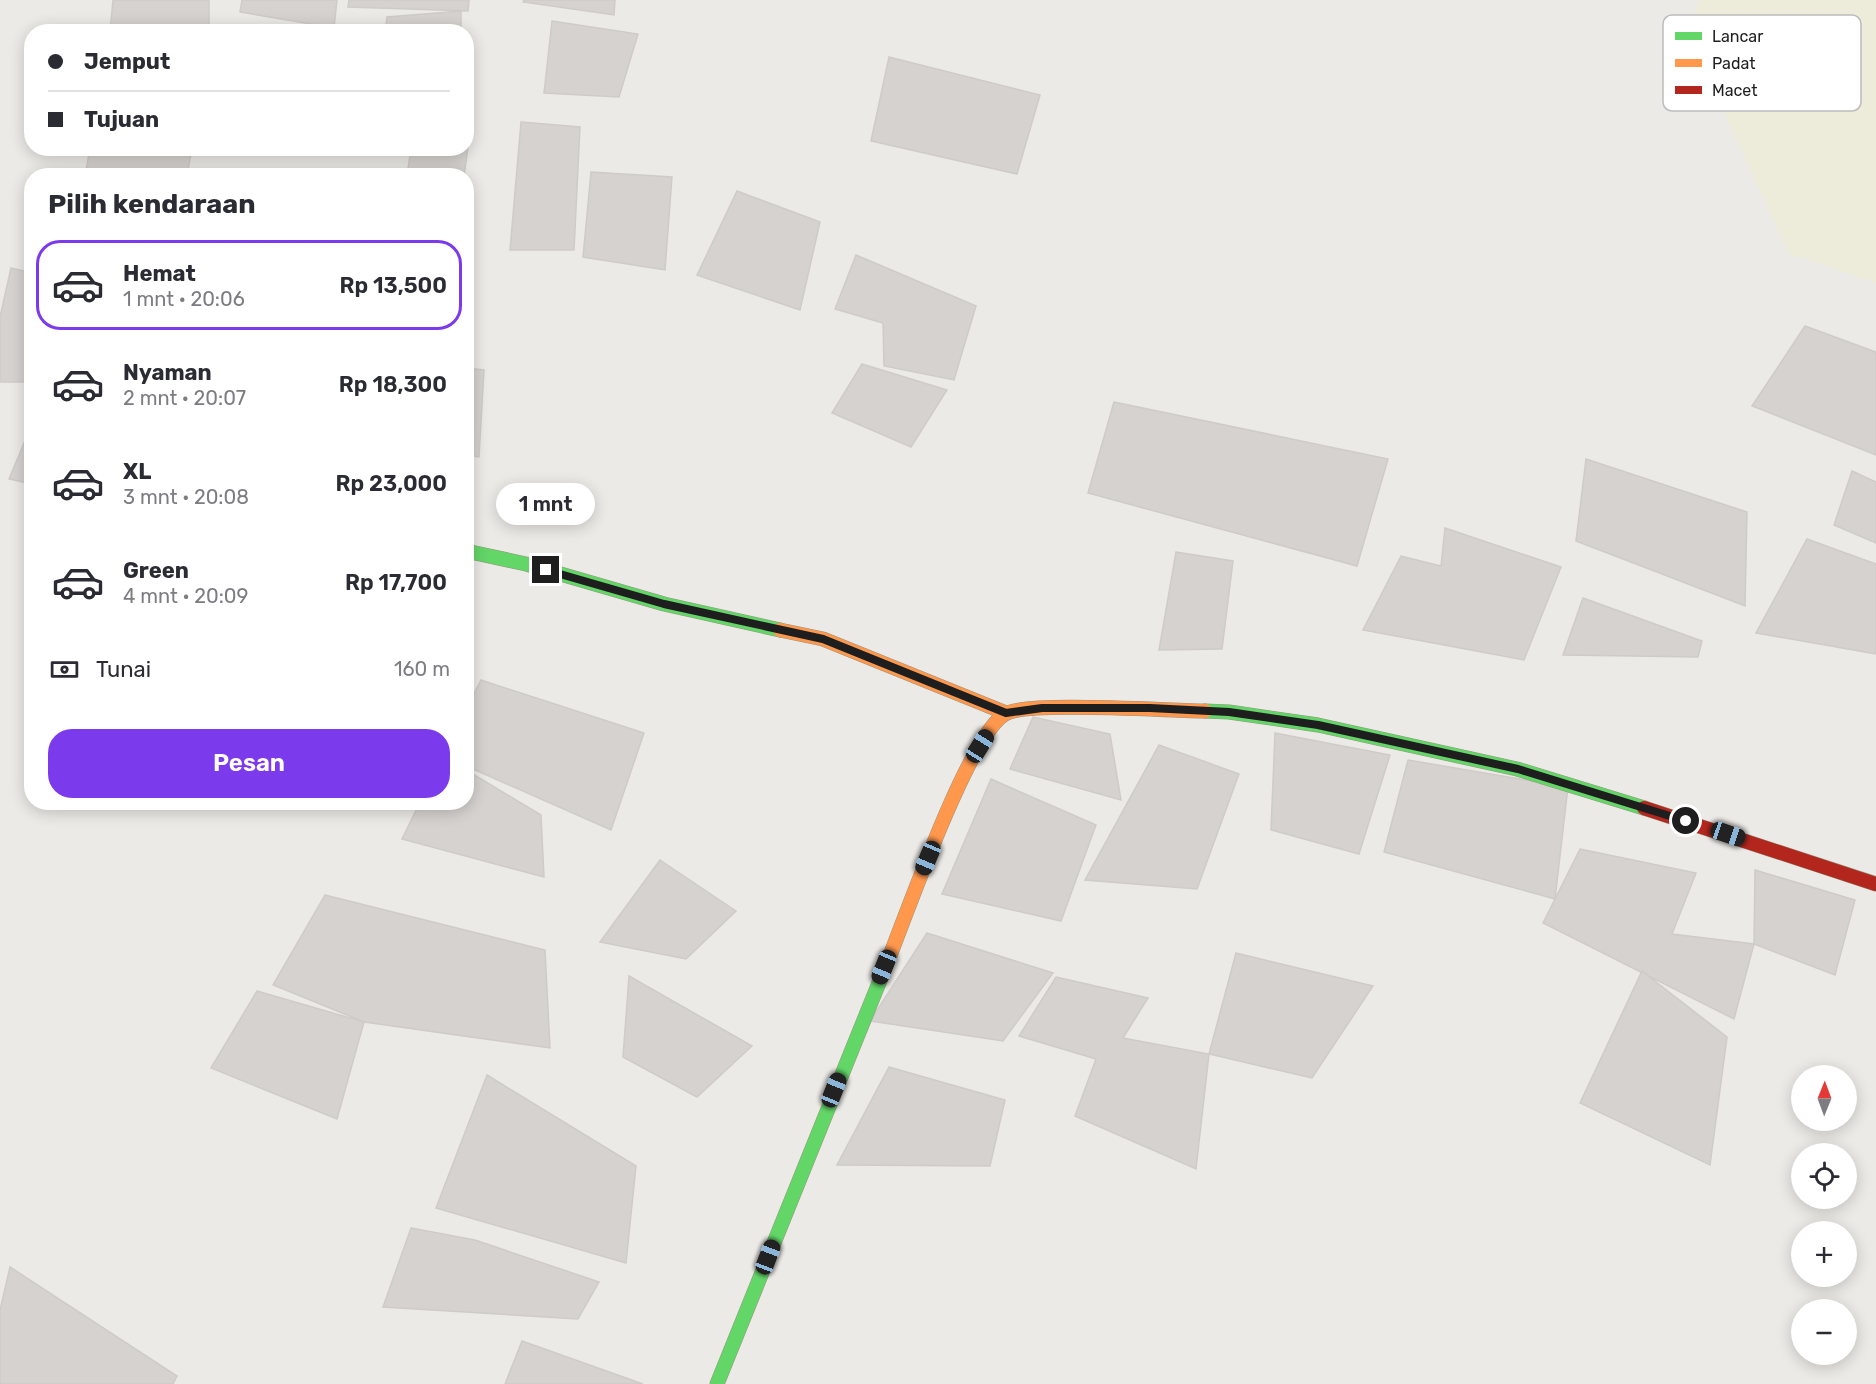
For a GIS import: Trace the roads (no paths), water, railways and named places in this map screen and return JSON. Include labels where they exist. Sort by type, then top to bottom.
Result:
[{"type":"street","points":[[474,553],[526,564],[664,604],[823,639],[1006,713],[1042,708],[1131,708],[1229,712],[1318,725],[1518,769],[1707,827],[1876,884]]},
{"type":"street","points":[[717,1384],[945,818],[969,763],[990,728],[1006,713]]}]
